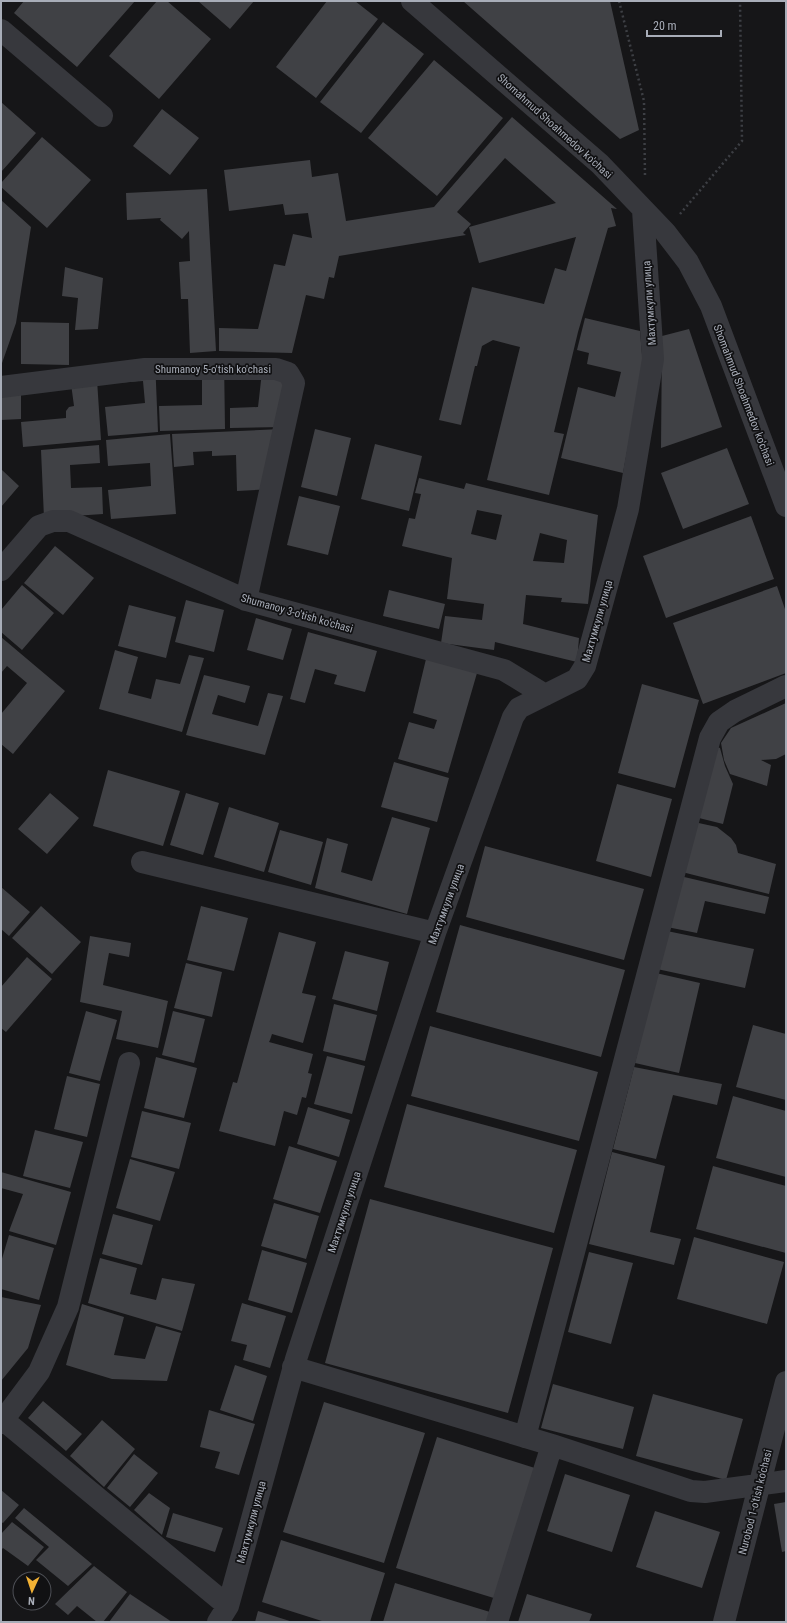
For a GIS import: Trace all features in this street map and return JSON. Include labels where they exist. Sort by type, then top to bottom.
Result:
[{"type":"street","name":"Shomahmud Shoahmedov ko'chasi","points":[[412,1],[600,164],[665,232],[688,262],[711,306],[786,506]]},
{"type":"street","points":[[1,30],[102,116]]},
{"type":"street","name":"Махтумкули улица","points":[[223,1614],[293,1367],[435,933],[513,718],[520,708],[576,679],[585,666],[628,509],[653,359],[643,210]]},
{"type":"street","name":"Shumanoy 5-o'tish ko'chasi","points":[[1,387],[145,369],[276,369],[288,373],[294,383],[246,600]]},
{"type":"street","name":"Shumanoy 3-o'tish ko'chasi","points":[[1,570],[39,526],[54,521],[68,521],[246,600],[504,670],[544,695]]},
{"type":"street","points":[[525,1437],[710,738],[719,722],[735,711],[786,686]]},
{"type":"street","points":[[142,862],[435,933]]},
{"type":"street","points":[[129,1062],[68,1307],[39,1372],[2,1420],[223,1614]]},
{"type":"street","points":[[293,1367],[552,1445],[691,1491],[705,1492],[786,1481]]},
{"type":"street","name":"Nurobod 1-o'tish ko'chasi","points":[[724,1622],[786,1382]]},
{"type":"street","points":[[497,1622],[552,1445]]},
{"type":"path","points":[[619,1],[644,101],[645,182],[643,210]]},
{"type":"path","points":[[665,232],[742,141],[740,1]]},
{"type":"building","points":[[24,1],[135,1],[77,67],[14,13]]},
{"type":"building","points":[[157,1],[167,1],[211,39],[159,99],[109,56]]},
{"type":"building","points":[[198,1],[254,1],[230,29]]},
{"type":"building","points":[[327,1],[355,1],[378,19],[316,98],[276,67]]},
{"type":"building","points":[[463,1],[610,1],[639,130],[620,139]]},
{"type":"building","points":[[383,22],[424,54],[361,133],[320,102]]},
{"type":"building","points":[[434,60],[503,118],[437,196],[368,138]]},
{"type":"building","points":[[1,102],[36,133],[1,172]]},
{"type":"building","points":[[162,109],[199,138],[170,175],[133,146]]},
{"type":"building","points":[[512,117],[617,209],[611,208],[616,226],[608,228],[578,332],[554,432],[564,434],[549,495],[487,480],[520,347],[493,340],[482,346],[477,366],[475,366],[461,425],[439,420],[472,287],[544,304],[555,268],[566,271],[576,237],[479,263],[469,227],[556,203],[505,158],[457,212],[471,224],[463,233],[466,235],[339,256],[334,278],[329,277],[324,299],[306,295],[292,353],[219,351],[219,328],[258,329],[274,264],[285,266],[293,234],[312,238],[308,213],[285,215],[283,204],[229,211],[224,170],[310,160],[312,177],[338,173],[346,221],[434,207]]},
{"type":"building","points":[[42,137],[91,180],[47,228],[1,187],[1,183]]},
{"type":"building","points":[[207,189],[216,351],[190,353],[188,299],[181,299],[179,262],[190,261],[189,231],[182,239],[160,220],[161,218],[127,220],[126,193]]},
{"type":"building","points":[[1,200],[31,227],[16,323],[1,366]]},
{"type":"building","points":[[65,267],[103,278],[98,329],[75,330],[78,298],[62,296]]},
{"type":"building","points":[[585,318],[640,331],[643,366],[623,473],[561,458],[578,387],[615,397],[621,372],[587,364],[589,353],[577,350]]},
{"type":"building","points":[[21,322],[69,323],[69,365],[21,364]]},
{"type":"building","points":[[689,329],[722,427],[661,448],[662,336]]},
{"type":"building","points":[[224,358],[225,429],[160,431],[159,406],[202,405],[202,377]]},
{"type":"building","points":[[155,359],[158,432],[108,436],[105,407],[145,403],[143,381],[101,384]]},
{"type":"building","points":[[263,363],[292,366],[284,427],[230,428],[230,408],[258,407]]},
{"type":"building","points":[[96,365],[101,440],[23,447],[21,422],[66,418],[66,411],[69,407],[74,406],[69,369]]},
{"type":"building","points":[[1,376],[21,379],[21,419],[1,420]]},
{"type":"building","points":[[281,429],[272,489],[237,491],[236,455],[212,456],[212,451],[193,452],[194,465],[174,467],[172,434]]},
{"type":"building","points":[[315,429],[351,438],[337,496],[301,487]]},
{"type":"building","points":[[170,434],[176,514],[111,519],[108,490],[151,486],[150,463],[108,466],[106,440]]},
{"type":"building","points":[[375,444],[422,456],[409,511],[361,499]]},
{"type":"building","points":[[99,445],[100,463],[70,465],[71,488],[102,487],[103,514],[44,518],[41,450]]},
{"type":"building","points":[[727,448],[749,504],[683,529],[661,473]]},
{"type":"building","points":[[1,469],[19,486],[1,507]]},
{"type":"building","points":[[419,478],[464,489],[466,483],[598,515],[588,604],[561,602],[562,598],[526,595],[523,624],[579,638],[577,662],[495,642],[494,650],[441,643],[445,616],[482,620],[484,604],[447,599],[452,558],[402,546],[409,518],[415,519],[421,494],[415,493]],"holes":[[[477,510],[502,515],[496,540],[471,534]],[[540,533],[567,540],[564,563],[533,561]]]},
{"type":"building","points":[[299,496],[340,506],[328,555],[287,545]]},
{"type":"building","points":[[751,516],[774,579],[666,618],[643,556]]},
{"type":"building","points":[[55,546],[94,578],[63,615],[24,583]]},
{"type":"building","points":[[22,585],[54,613],[22,650],[1,632],[1,610]]},
{"type":"building","points":[[777,586],[786,612],[786,673],[703,704],[673,623]]},
{"type":"building","points":[[389,590],[445,604],[439,629],[383,616]]},
{"type":"building","points":[[186,600],[224,610],[214,652],[175,642]]},
{"type":"building","points":[[129,605],[176,617],[166,658],[118,646]]},
{"type":"building","points":[[256,618],[292,629],[283,660],[247,650]]},
{"type":"building","points":[[308,632],[377,651],[365,692],[334,684],[337,675],[315,669],[305,703],[290,699]]},
{"type":"building","points":[[1,637],[65,691],[13,754],[1,744],[1,714],[27,683],[7,666],[1,673]]},
{"type":"building","points":[[115,650],[138,657],[128,693],[151,699],[156,679],[180,684],[189,655],[204,658],[182,732],[99,709]]},
{"type":"building","points":[[426,659],[477,673],[448,773],[398,759],[409,722],[434,729],[437,720],[413,713]]},
{"type":"building","points":[[204,675],[250,686],[245,703],[218,695],[212,714],[258,726],[268,693],[283,696],[265,755],[186,735]]},
{"type":"building","points":[[642,684],[699,700],[675,788],[618,773]]},
{"type":"building","points":[[786,703],[786,754],[776,759],[761,760],[771,765],[767,786],[730,774],[724,760],[721,743],[731,728]]},
{"type":"building","points":[[714,746],[720,748],[725,766],[733,784],[723,824],[695,817]]},
{"type":"building","points":[[394,762],[449,778],[437,822],[381,807]]},
{"type":"building","points":[[108,770],[180,791],[163,846],[93,826]]},
{"type":"building","points":[[617,784],[672,799],[651,877],[596,861]]},
{"type":"building","points":[[50,793],[79,818],[47,854],[18,829]]},
{"type":"building","points":[[186,793],[219,803],[203,855],[170,845]]},
{"type":"building","points":[[229,807],[279,823],[264,872],[214,857]]},
{"type":"building","points":[[392,817],[430,828],[407,914],[315,888],[327,838],[348,844],[341,872],[372,881]]},
{"type":"building","points":[[694,822],[717,827],[731,838],[736,845],[738,853],[776,864],[769,894],[682,872]]},
{"type":"building","points":[[280,830],[323,842],[311,885],[268,872]]},
{"type":"building","points":[[485,846],[644,889],[624,960],[466,917]]},
{"type":"building","points":[[680,876],[769,897],[765,914],[705,901],[697,933],[667,927]]},
{"type":"building","points":[[1,887],[30,912],[9,936],[1,929]]},
{"type":"building","points":[[41,906],[81,942],[52,974],[12,938]]},
{"type":"building","points":[[201,906],[248,918],[234,971],[187,960]]},
{"type":"building","points":[[460,925],[625,970],[601,1057],[436,1012]]},
{"type":"building","points":[[667,931],[754,949],[745,988],[657,969]]},
{"type":"building","points":[[279,932],[316,942],[302,993],[316,996],[303,1043],[272,1034],[269,1042],[313,1054],[308,1073],[312,1074],[306,1098],[302,1097],[297,1115],[284,1111],[275,1146],[219,1131],[233,1082],[237,1083]]},
{"type":"building","points":[[90,936],[131,943],[129,957],[109,953],[103,985],[168,1001],[158,1048],[116,1039],[122,1011],[80,1002]]},
{"type":"building","points":[[345,951],[389,962],[377,1011],[332,999]]},
{"type":"building","points":[[27,957],[52,979],[6,1032],[1,1028],[1,987]]},
{"type":"building","points":[[186,963],[222,972],[212,1017],[174,1008]]},
{"type":"building","points":[[656,973],[700,983],[679,1073],[635,1063]]},
{"type":"building","points":[[334,1004],[377,1015],[365,1061],[323,1051]]},
{"type":"building","points":[[86,1011],[117,1020],[100,1081],[69,1073]]},
{"type":"building","points":[[173,1011],[205,1019],[194,1063],[162,1055]]},
{"type":"building","points":[[753,1025],[786,1034],[786,1100],[736,1087]]},
{"type":"building","points":[[430,1026],[598,1072],[579,1141],[411,1096]]},
{"type":"building","points":[[327,1056],[365,1066],[352,1114],[314,1104]]},
{"type":"building","points":[[156,1057],[197,1068],[184,1118],[144,1108]]},
{"type":"building","points":[[634,1067],[722,1084],[717,1105],[673,1095],[656,1159],[613,1149]]},
{"type":"building","points":[[67,1076],[100,1084],[87,1137],[54,1129]]},
{"type":"building","points":[[733,1096],[786,1111],[786,1177],[716,1158]]},
{"type":"building","points":[[407,1104],[577,1150],[554,1233],[384,1187]]},
{"type":"building","points":[[308,1107],[350,1120],[339,1157],[297,1144]]},
{"type":"building","points":[[142,1111],[191,1123],[179,1169],[131,1157]]},
{"type":"building","points":[[35,1130],[83,1142],[70,1188],[23,1176]]},
{"type":"building","points":[[289,1146],[337,1161],[320,1213],[273,1199]]},
{"type":"building","points":[[612,1152],[665,1166],[650,1232],[681,1239],[674,1265],[589,1244]]},
{"type":"building","points":[[130,1159],[175,1172],[160,1221],[116,1208]]},
{"type":"building","points":[[713,1166],[786,1186],[786,1253],[696,1229]]},
{"type":"building","points":[[1,1172],[71,1192],[56,1245],[9,1231],[23,1194],[1,1188]]},
{"type":"building","points":[[370,1199],[553,1248],[508,1413],[325,1363]]},
{"type":"building","points":[[274,1203],[319,1216],[306,1259],[261,1246]]},
{"type":"building","points":[[113,1214],[153,1225],[142,1265],[102,1254]]},
{"type":"building","points":[[9,1235],[54,1248],[39,1300],[1,1289],[1,1262]]},
{"type":"building","points":[[694,1237],[784,1262],[767,1324],[677,1299]]},
{"type":"building","points":[[262,1250],[307,1263],[292,1313],[248,1300]]},
{"type":"building","points":[[589,1252],[633,1263],[611,1344],[568,1332]]},
{"type":"building","points":[[100,1258],[137,1268],[130,1294],[156,1300],[162,1278],[195,1284],[182,1331],[88,1303]]},
{"type":"building","points":[[1,1297],[41,1305],[28,1348],[1,1381]]},
{"type":"building","points":[[242,1303],[286,1316],[270,1368],[243,1360],[247,1345],[231,1341]]},
{"type":"building","points":[[82,1304],[124,1317],[114,1355],[145,1359],[156,1326],[181,1333],[167,1381],[112,1379],[66,1365]]},
{"type":"building","points":[[235,1365],[267,1376],[253,1421],[220,1410]]},
{"type":"building","points":[[553,1384],[634,1407],[623,1449],[541,1428]]},
{"type":"building","points":[[653,1394],[743,1419],[726,1480],[636,1456]]},
{"type":"building","points":[[43,1401],[82,1434],[66,1451],[28,1418]]},
{"type":"building","points":[[324,1402],[425,1433],[384,1563],[283,1532]]},
{"type":"building","points":[[209,1410],[255,1424],[239,1475],[215,1468],[220,1452],[200,1447]]},
{"type":"building","points":[[102,1420],[135,1449],[104,1487],[70,1456]]},
{"type":"building","points":[[437,1437],[538,1469],[497,1599],[396,1568]]},
{"type":"building","points":[[134,1454],[158,1473],[130,1507],[107,1488]]},
{"type":"building","points":[[565,1474],[630,1495],[612,1552],[547,1531]]},
{"type":"building","points":[[1,1490],[19,1505],[3,1523],[1,1522]]},
{"type":"building","points":[[149,1493],[170,1508],[162,1535],[134,1510]]},
{"type":"building","points":[[786,1502],[786,1551],[782,1552],[774,1504]]},
{"type":"building","points":[[24,1508],[92,1564],[68,1586],[52,1573],[52,1571],[50,1571],[36,1560],[49,1547],[15,1518]]},
{"type":"building","points":[[655,1511],[720,1532],[702,1588],[636,1567]]},
{"type":"building","points":[[173,1513],[223,1528],[215,1552],[166,1537]]},
{"type":"building","points":[[12,1522],[44,1547],[28,1566],[3,1548],[1,1550],[1,1534]]},
{"type":"building","points":[[281,1540],[385,1573],[370,1622],[325,1622],[262,1602]]},
{"type":"building","points":[[94,1566],[127,1592],[103,1622],[97,1622],[77,1606],[68,1615],[55,1604]]},
{"type":"building","points":[[395,1583],[490,1612],[487,1622],[383,1622]]},
{"type":"building","points":[[130,1594],[172,1622],[109,1622]]},
{"type":"building","points":[[527,1594],[592,1614],[589,1622],[518,1622]]},
{"type":"building","points":[[258,1611],[293,1622],[255,1622]]}]
